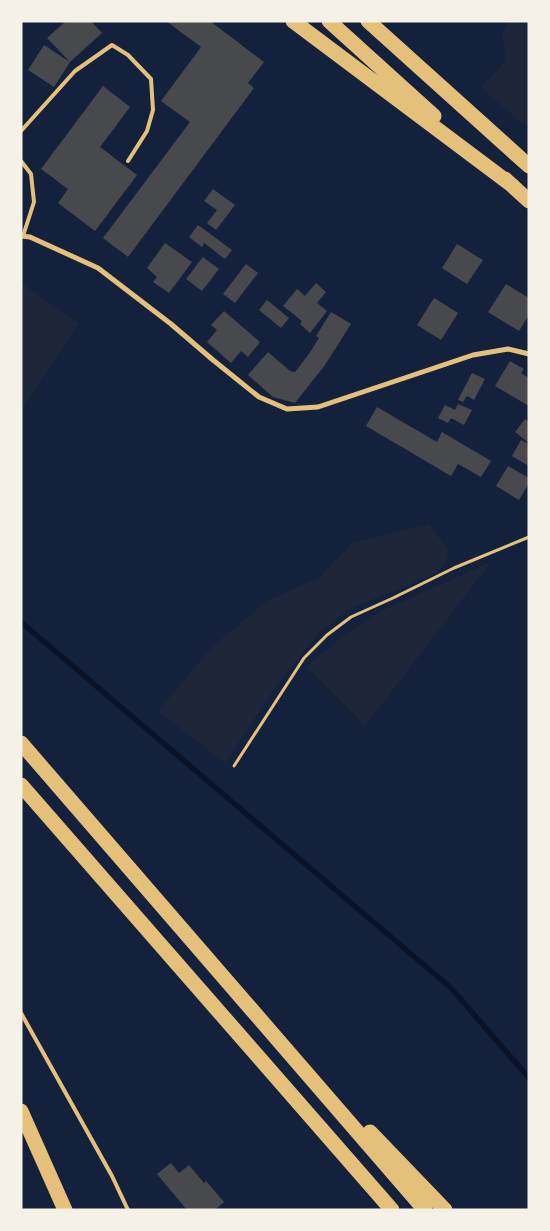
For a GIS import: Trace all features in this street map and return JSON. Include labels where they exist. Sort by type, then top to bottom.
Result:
[{"type":"highway","points":[[293,21],[513,186]]},
{"type":"highway","points":[[330,21],[529,200]]},
{"type":"highway","points":[[368,21],[529,166]]},
{"type":"highway","points":[[21,743],[425,1210]]},
{"type":"highway","points":[[21,785],[392,1210]]},
{"type":"highway","points":[[248,1004],[445,1210]]},
{"type":"highway","points":[[21,1111],[65,1210]]},
{"type":"street","points":[[22,236],[30,237],[98,268],[172,324],[259,398],[287,410],[318,406],[473,355],[508,349],[529,354]]},
{"type":"lane","points":[[21,131],[75,71],[112,45],[128,55],[151,78],[153,110],[147,131],[128,161]]},
{"type":"lane","points":[[21,161],[31,174],[34,202],[22,236]]},
{"type":"lane","points":[[21,1013],[112,1176],[128,1210]]},
{"type":"path","points":[[234,766],[304,658],[335,629],[351,617],[454,568],[529,537]]},
{"type":"shaded area","points":[[509,21],[529,21],[529,129],[481,88],[506,60],[502,34]]},
{"type":"shaded area","points":[[21,283],[79,323],[21,411]]},
{"type":"shaded area","points":[[429,524],[448,550],[447,562],[437,572],[351,608],[319,633],[279,682],[225,763],[158,711],[212,647],[267,601],[320,577],[352,543]]},
{"type":"shaded area","points":[[491,562],[365,726],[306,667],[342,637],[377,613]]},
{"type":"building","points":[[66,21],[91,21],[102,33],[70,62],[47,38]]},
{"type":"building","points":[[166,21],[210,21],[264,62],[248,83],[254,88],[128,257],[103,238],[190,122],[161,101],[201,47]]},
{"type":"building","points":[[44,45],[70,62],[54,87],[28,70]]},
{"type":"building","points":[[103,86],[130,107],[100,147],[137,175],[95,231],[58,203],[68,189],[41,169]]},
{"type":"building","points":[[213,189],[235,205],[216,230],[207,223],[217,210],[204,201]]},
{"type":"building","points":[[198,225],[232,250],[225,259],[204,243],[202,247],[189,237]]},
{"type":"building","points":[[165,243],[192,262],[169,293],[153,282],[157,277],[147,268]]},
{"type":"building","points":[[457,244],[483,260],[467,284],[442,268]]},
{"type":"building","points":[[203,257],[219,269],[202,291],[186,279]]},
{"type":"building","points":[[246,264],[258,273],[235,303],[223,294]]},
{"type":"building","points":[[316,283],[326,292],[317,303],[327,311],[310,333],[300,324],[302,321],[283,306],[297,289],[305,296]]},
{"type":"building","points":[[506,284],[529,298],[529,315],[519,331],[488,312]]},
{"type":"building","points":[[434,298],[458,313],[441,340],[417,325]]},
{"type":"building","points":[[267,300],[289,318],[281,328],[259,310]]},
{"type":"building","points":[[224,311],[260,342],[248,357],[241,351],[231,363],[207,342],[217,330],[211,325]]},
{"type":"building","points":[[331,312],[351,324],[325,365],[295,403],[273,397],[248,375],[268,352],[290,371],[295,372],[319,338],[316,336]]},
{"type":"building","points":[[510,361],[524,369],[521,373],[529,378],[529,406],[495,386]]},
{"type":"building","points":[[472,373],[485,379],[474,400],[467,396],[463,402],[458,400]]},
{"type":"building","points":[[458,404],[472,410],[464,425],[451,418],[448,423],[438,418],[445,405],[455,410]]},
{"type":"building","points":[[377,407],[437,442],[442,432],[491,461],[481,477],[458,464],[451,476],[366,426]]},
{"type":"building","points":[[525,419],[529,422],[529,443],[515,432]]},
{"type":"building","points":[[521,440],[529,444],[529,466],[512,456]]},
{"type":"building","points":[[508,466],[529,478],[529,483],[519,500],[496,486]]},
{"type":"building","points":[[171,1163],[179,1173],[189,1165],[224,1202],[215,1210],[187,1210],[157,1174]]},
{"type":"waterway","points":[[21,622],[451,988],[529,1078]]}]
